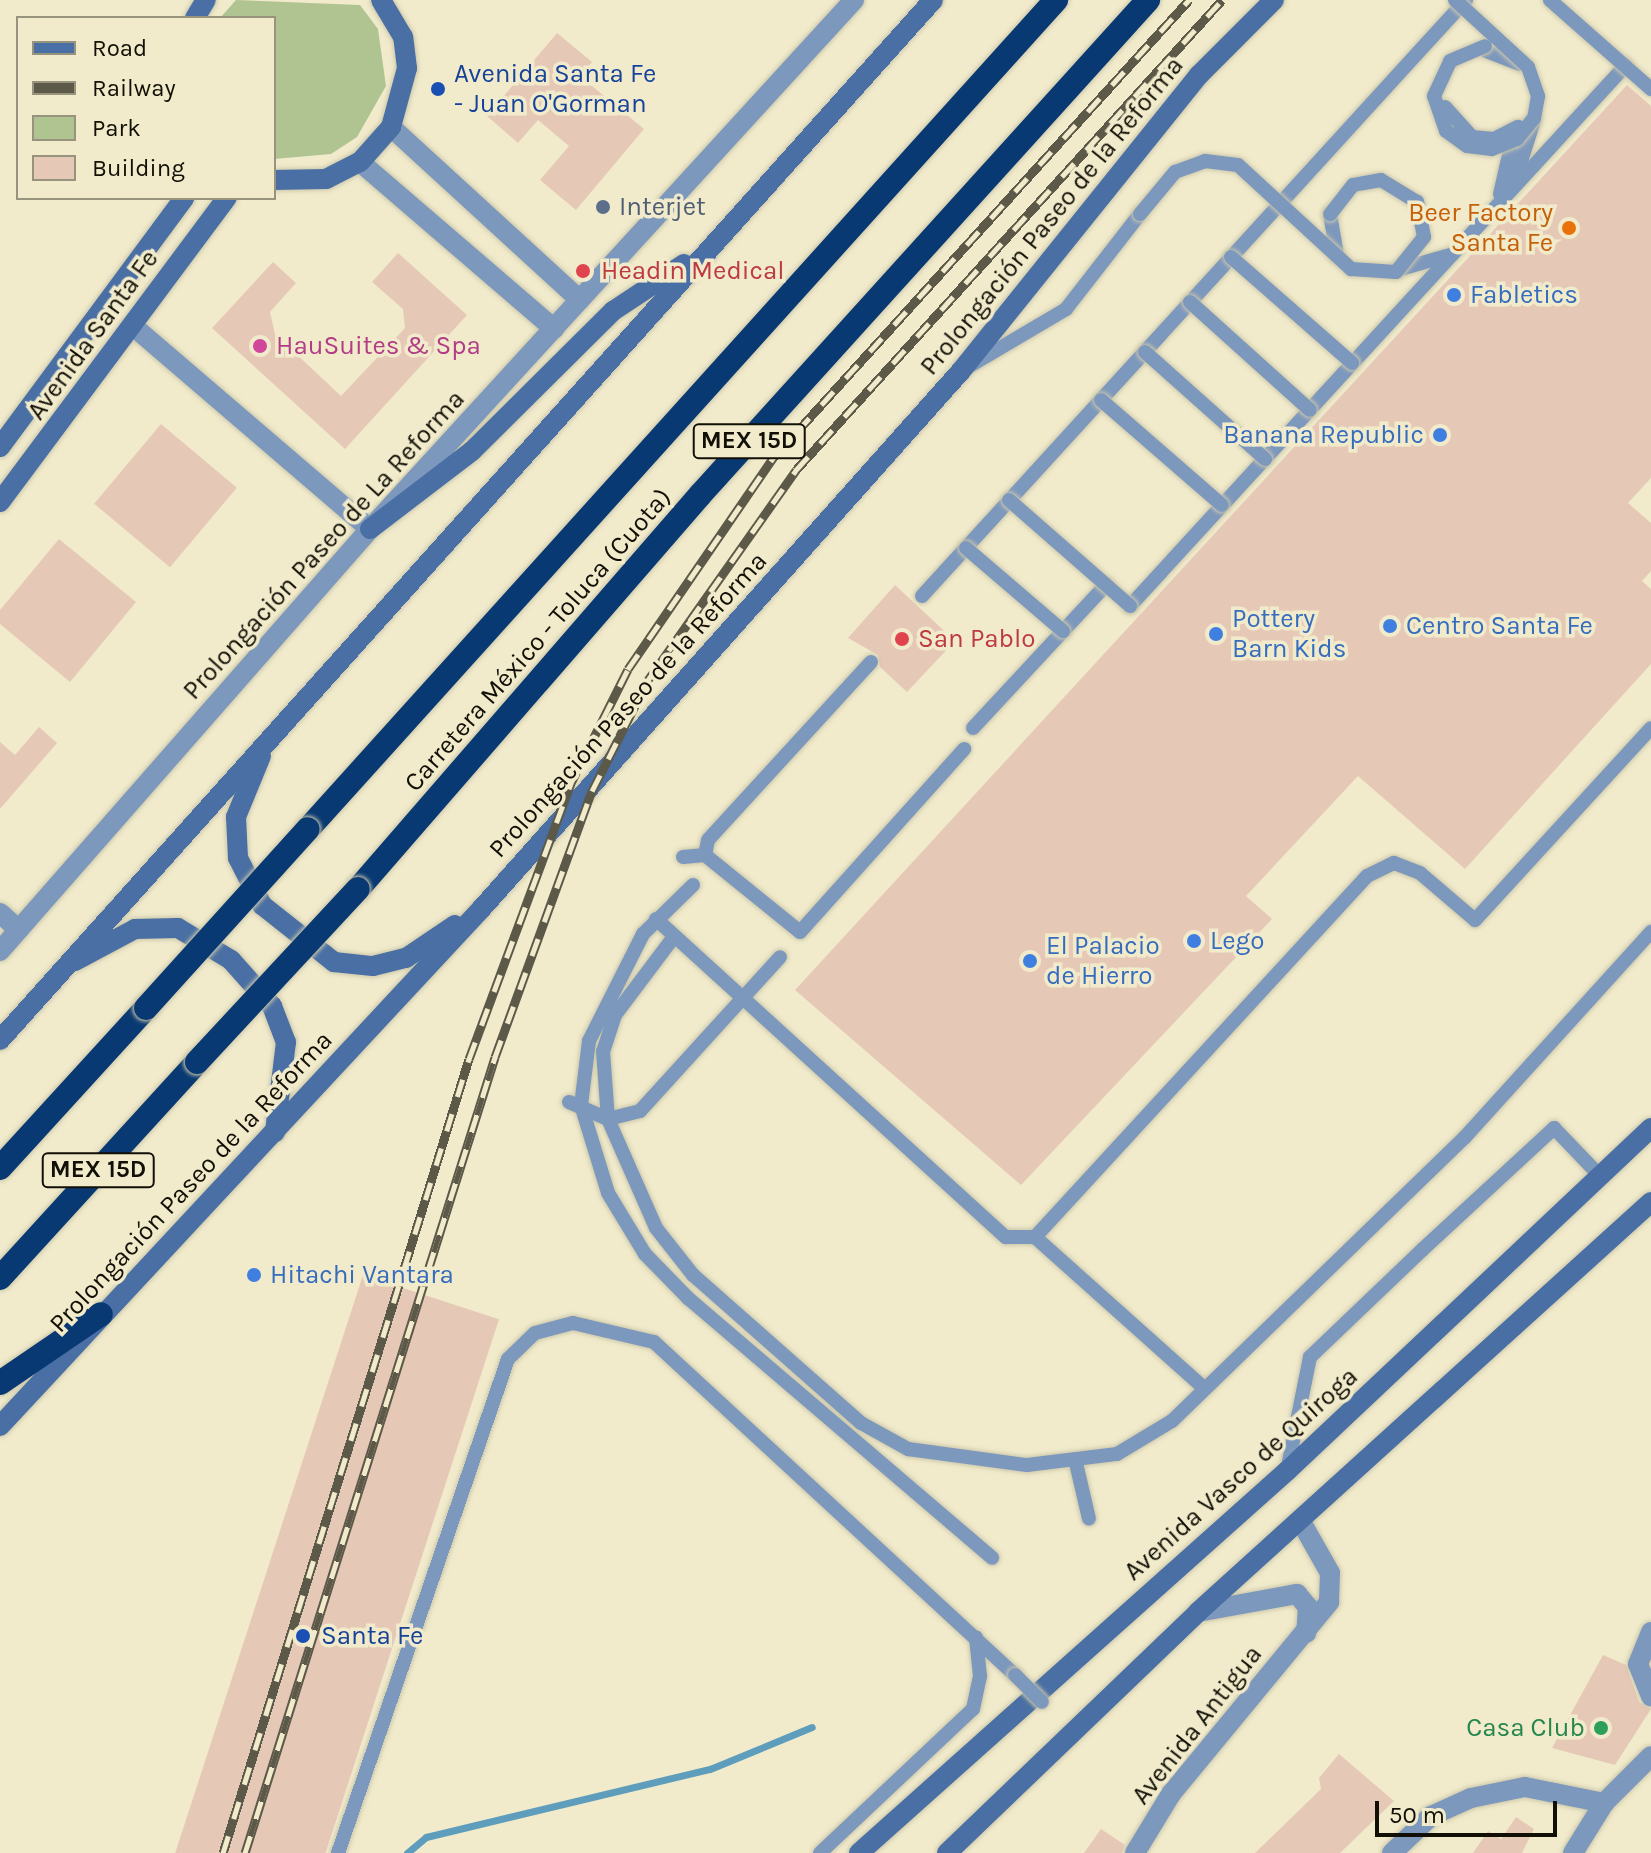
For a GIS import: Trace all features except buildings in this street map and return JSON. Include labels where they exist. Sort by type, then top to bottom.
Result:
[{"type":"highway","name":"Carretera México - Toluca (Cuota)","points":[[0,1168],[1056,0]]},
{"type":"highway","name":"Carretera México - Toluca (Cuota)","points":[[0,1278],[358,889],[700,495],[1148,0]]},
{"type":"highway","points":[[0,1383],[101,1314]]},
{"type":"main road","points":[[0,1040],[933,0]]},
{"type":"main road","name":"Prolongación Paseo de la Reforma","points":[[0,1426],[482,908],[961,371],[1199,75],[1274,0]]},
{"type":"main road","points":[[276,180],[326,179],[360,162],[391,127],[407,68],[389,3]]},
{"type":"main road","name":"Avenida Santa Fe","points":[[0,447],[183,200]]},
{"type":"main road","name":"Avenida Santa Fe","points":[[0,502],[226,200]]},
{"type":"main road","points":[[370,529],[472,451],[613,311],[708,249]]},
{"type":"main road","points":[[267,740],[236,817],[238,858],[262,905],[334,962],[406,958],[482,908]]},
{"type":"main road","points":[[63,967],[135,929],[178,928],[231,960],[272,1006],[286,1042],[275,1132]]},
{"type":"main road","name":"Avenida Vasco de Quiroga","points":[[859,1853],[1287,1471],[1651,1128]]},
{"type":"main road","points":[[947,1853],[1198,1612],[1651,1202]]},
{"type":"street","name":"Prolongación Paseo de La Reforma","points":[[0,951],[370,529],[854,0]]},
{"type":"street","points":[[391,127],[580,300]]},
{"type":"street","points":[[360,162],[554,329]]},
{"type":"street","points":[[133,326],[370,529]]},
{"type":"street","points":[[0,913],[19,930]]},
{"type":"street","name":"Avenida Antigua","points":[[1135,1853],[1171,1794],[1329,1602],[1330,1573],[1300,1520]]},
{"type":"street","name":"Avenida Antigua","points":[[1198,1612],[1297,1594],[1308,1607],[1306,1633]]},
{"type":"street","points":[[1651,1632],[1638,1664],[1651,1696]]},
{"type":"street","points":[[1573,1853],[1604,1803],[1651,1756]]},
{"type":"street","points":[[1392,1853],[1431,1816],[1471,1798],[1525,1787],[1604,1803]]},
{"type":"lane","points":[[1449,0],[1529,79],[1529,109],[1519,125],[1483,139],[1456,127],[1443,99],[1450,71],[1486,49]]},
{"type":"lane","points":[[1455,0],[1528,67],[1538,96],[1534,118],[1517,139],[1492,149],[1467,146],[1446,131],[1434,96],[1450,61],[1486,49],[1520,54],[1539,80],[1541,106],[1507,191]]},
{"type":"lane","points":[[922,596],[1466,0]]},
{"type":"lane","points":[[1550,0],[1651,89]]},
{"type":"lane","points":[[1009,500],[1130,606],[1507,191],[1625,66]]},
{"type":"lane","points":[[961,371],[1066,309],[1175,172],[1205,161],[1238,165],[1351,269],[1396,272],[1424,237],[1417,202],[1381,180],[1353,185],[1330,214],[1332,249],[1364,275],[1453,254]]},
{"type":"lane","points":[[1231,257],[1352,363]]},
{"type":"lane","points":[[1190,302],[1310,410]]},
{"type":"lane","points":[[1145,352],[1265,459]]},
{"type":"lane","points":[[1101,400],[1222,505]]},
{"type":"lane","points":[[966,548],[1063,631]]},
{"type":"lane","points":[[973,728],[1106,585]]},
{"type":"lane","points":[[705,855],[708,840],[871,662]]},
{"type":"lane","points":[[1035,1237],[1367,876],[1394,863],[1420,873],[1475,920],[1651,728]]},
{"type":"lane","points":[[683,857],[705,855],[800,932],[964,749]]},
{"type":"lane","points":[[693,885],[656,919],[618,974],[589,1041],[575,1104],[608,1193],[650,1260],[775,1379],[992,1558]]},
{"type":"lane","points":[[656,919],[673,938],[1006,1237],[1035,1237],[1204,1388]]},
{"type":"lane","points":[[673,938],[615,1015],[603,1051],[608,1119],[650,1215],[693,1275],[861,1423],[932,1453],[1076,1463],[1117,1454],[1172,1421],[1465,1137],[1651,932]]},
{"type":"lane","points":[[575,1104],[608,1119],[640,1111],[780,957]]},
{"type":"lane","points":[[1287,1471],[1310,1357],[1554,1128],[1600,1176]]},
{"type":"lane","points":[[338,1853],[508,1359],[535,1333],[573,1323],[654,1342],[976,1637],[1042,1702]]},
{"type":"lane","points":[[1076,1463],[1089,1519]]},
{"type":"lane","points":[[820,1853],[973,1709],[980,1676],[976,1637]]},
{"type":"green space","points":[[236,0],[360,5],[378,29],[386,86],[357,137],[331,154],[276,159],[276,16],[222,16]]},
{"type":"waterway","points":[[407,1853],[426,1837],[710,1769],[812,1727]]},
{"type":"railway","points":[[223,1853],[469,1059],[571,783],[628,669],[773,458],[1189,0]]},
{"type":"railway","points":[[245,1853],[495,1057],[592,791],[648,680],[796,470],[1222,0]]},
{"type":"place","name":"Avenida Santa Fe - Juan O'Gorman","points":[[438,89]]},
{"type":"place","name":"Interjet","points":[[603,207]]},
{"type":"place","name":"Beer Factory Santa Fe","points":[[1569,228]]},
{"type":"place","name":"Headin Medical","points":[[583,271]]},
{"type":"place","name":"Fabletics","points":[[1454,295]]},
{"type":"place","name":"HauSuites & Spa","points":[[260,346]]},
{"type":"place","name":"Banana Republic","points":[[1440,435]]},
{"type":"place","name":"Centro Santa Fe","points":[[1390,626]]},
{"type":"place","name":"Pottery Barn Kids","points":[[1216,634]]},
{"type":"place","name":"San Pablo","points":[[902,639]]},
{"type":"place","name":"Lego","points":[[1194,941]]},
{"type":"place","name":"El Palacio de Hierro","points":[[1030,961]]},
{"type":"place","name":"Hitachi Vantara","points":[[254,1275]]},
{"type":"place","name":"Santa Fe","points":[[303,1636]]},
{"type":"place","name":"Casa Club","points":[[1601,1728]]}]
